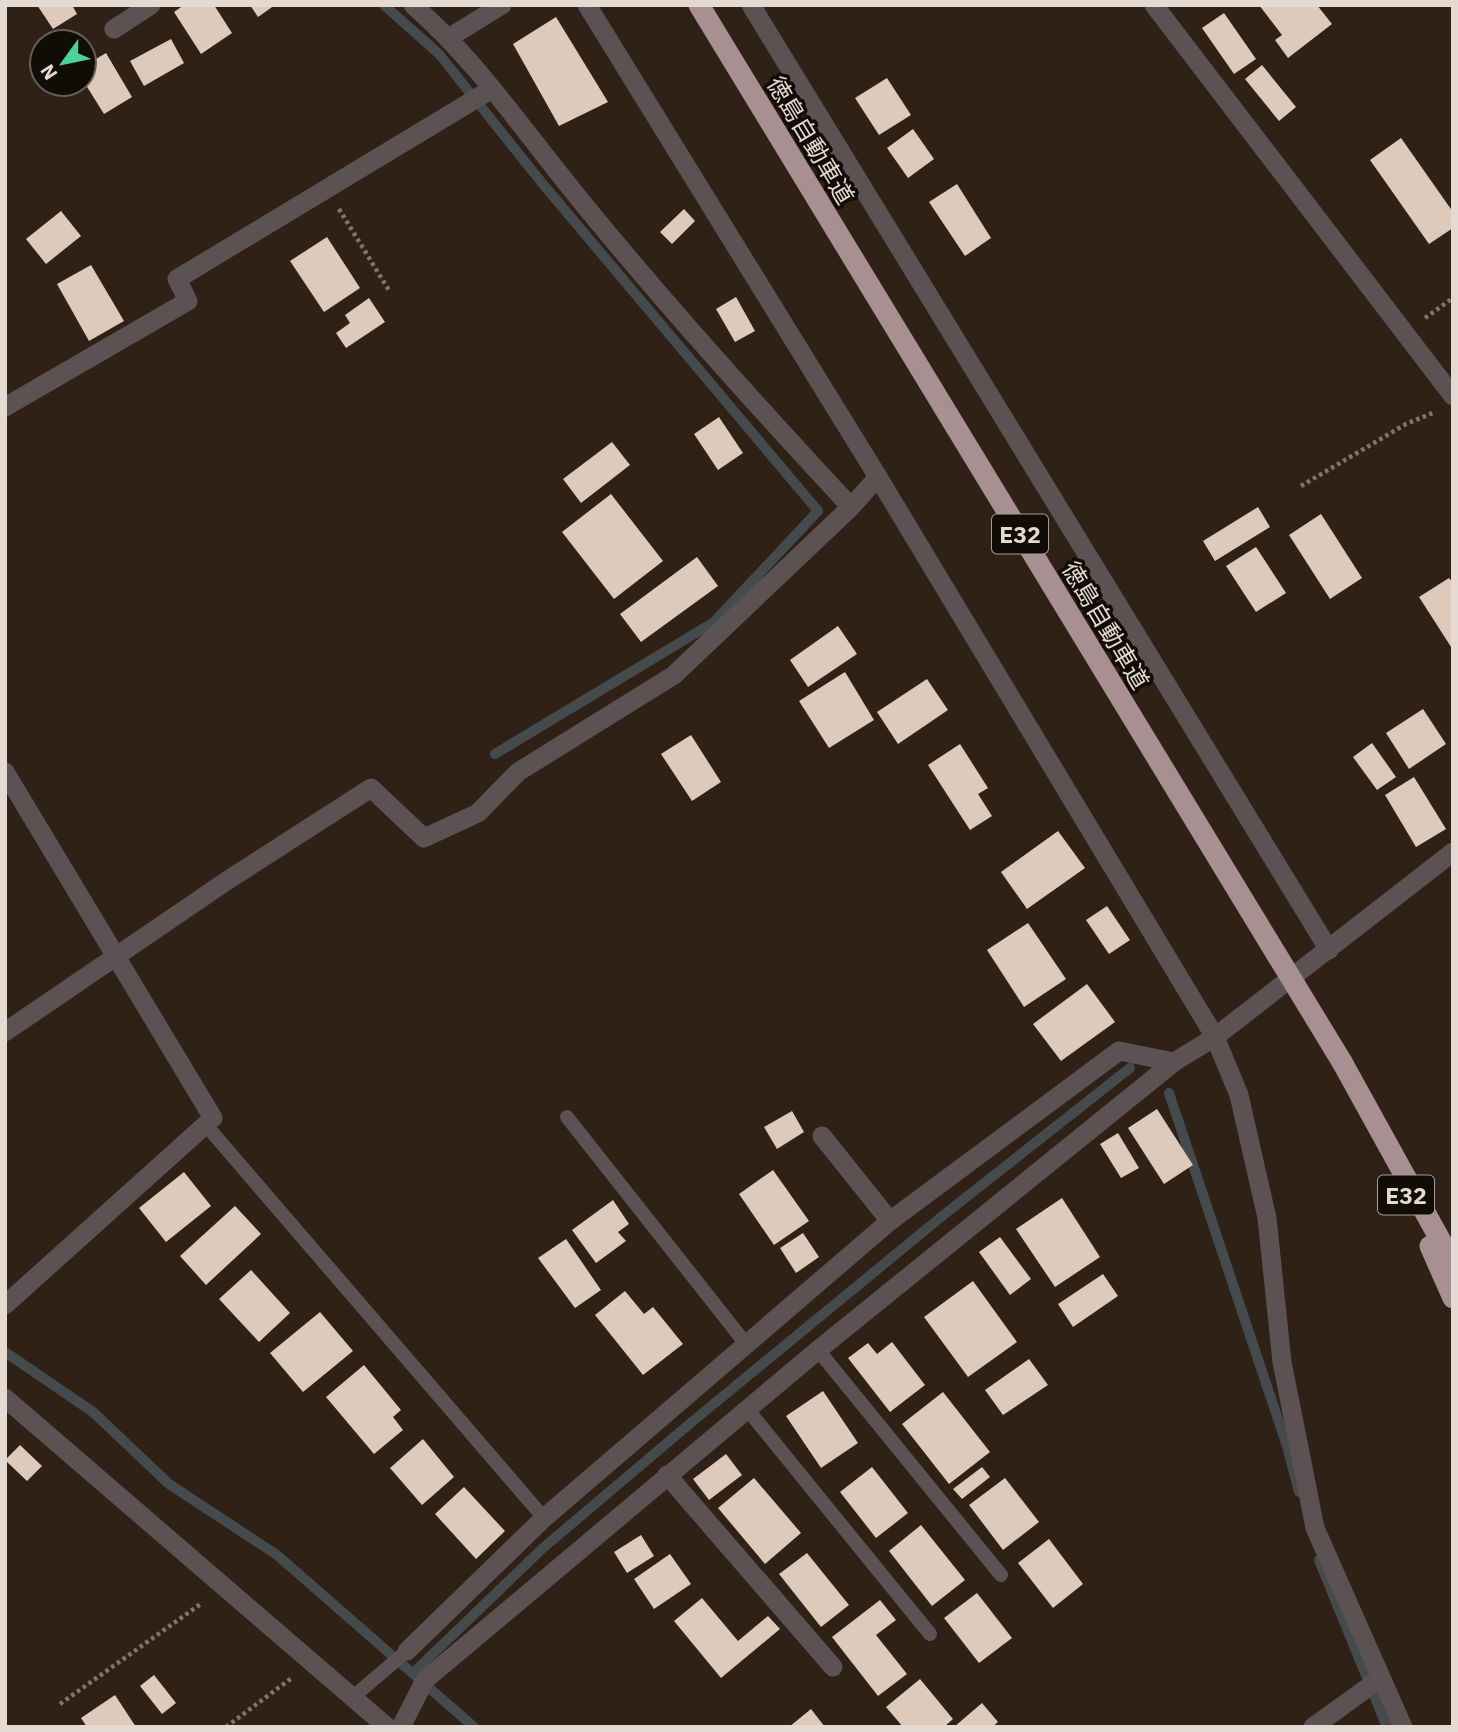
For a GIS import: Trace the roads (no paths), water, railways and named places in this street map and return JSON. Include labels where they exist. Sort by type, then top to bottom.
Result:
[{"type":"highway","name":"徳島自動車道","points":[[699,5],[1360,1091],[1453,1263]]},
{"type":"highway","name":"徳島自動車道","points":[[1360,1091],[1453,1298]]},
{"type":"street","points":[[114,29],[152,5]]},
{"type":"street","points":[[413,5],[450,37],[480,96],[573,191],[720,367],[851,507]]},
{"type":"street","points":[[450,37],[502,5]]},
{"type":"street","points":[[587,5],[878,477],[1215,1037],[1239,1095],[1267,1218],[1282,1362],[1315,1528],[1403,1727]]},
{"type":"street","points":[[751,5],[1329,950]]},
{"type":"street","points":[[1154,5],[1405,333],[1447,403]]},
{"type":"street","points":[[5,407],[188,301],[177,279],[480,96]]},
{"type":"street","points":[[5,1032],[116,959],[228,880],[370,788],[424,838],[478,813],[518,772],[674,675],[851,507],[878,477]]},
{"type":"street","points":[[5,772],[213,1118],[5,1305]]},
{"type":"street","points":[[401,1727],[425,1680],[667,1475],[1174,1062],[1215,1037],[1453,852]]},
{"type":"street","points":[[407,1651],[544,1518],[890,1221],[1119,1051],[1174,1062]]},
{"type":"street","points":[[822,1136],[890,1221]]},
{"type":"street","points":[[5,1398],[387,1727]]},
{"type":"street","points":[[667,1475],[832,1667]]},
{"type":"street","points":[[1313,1727],[1381,1678]]},
{"type":"lane","points":[[567,1118],[746,1344]]},
{"type":"lane","points":[[205,1124],[544,1518]]},
{"type":"lane","points":[[818,1350],[1001,1575]]},
{"type":"lane","points":[[747,1409],[930,1634]]},
{"type":"lane","points":[[353,1697],[407,1651]]},
{"type":"waterway","points":[[384,5],[439,54],[542,183],[818,511],[714,622],[495,754]]},
{"type":"waterway","points":[[413,1673],[543,1548],[693,1421],[941,1217],[1130,1068]]},
{"type":"waterway","points":[[1169,1093],[1287,1446],[1299,1492]]},
{"type":"waterway","points":[[5,1352],[93,1412],[169,1484],[277,1555],[474,1727]]},
{"type":"waterway","points":[[1319,1560],[1387,1727]]}]
